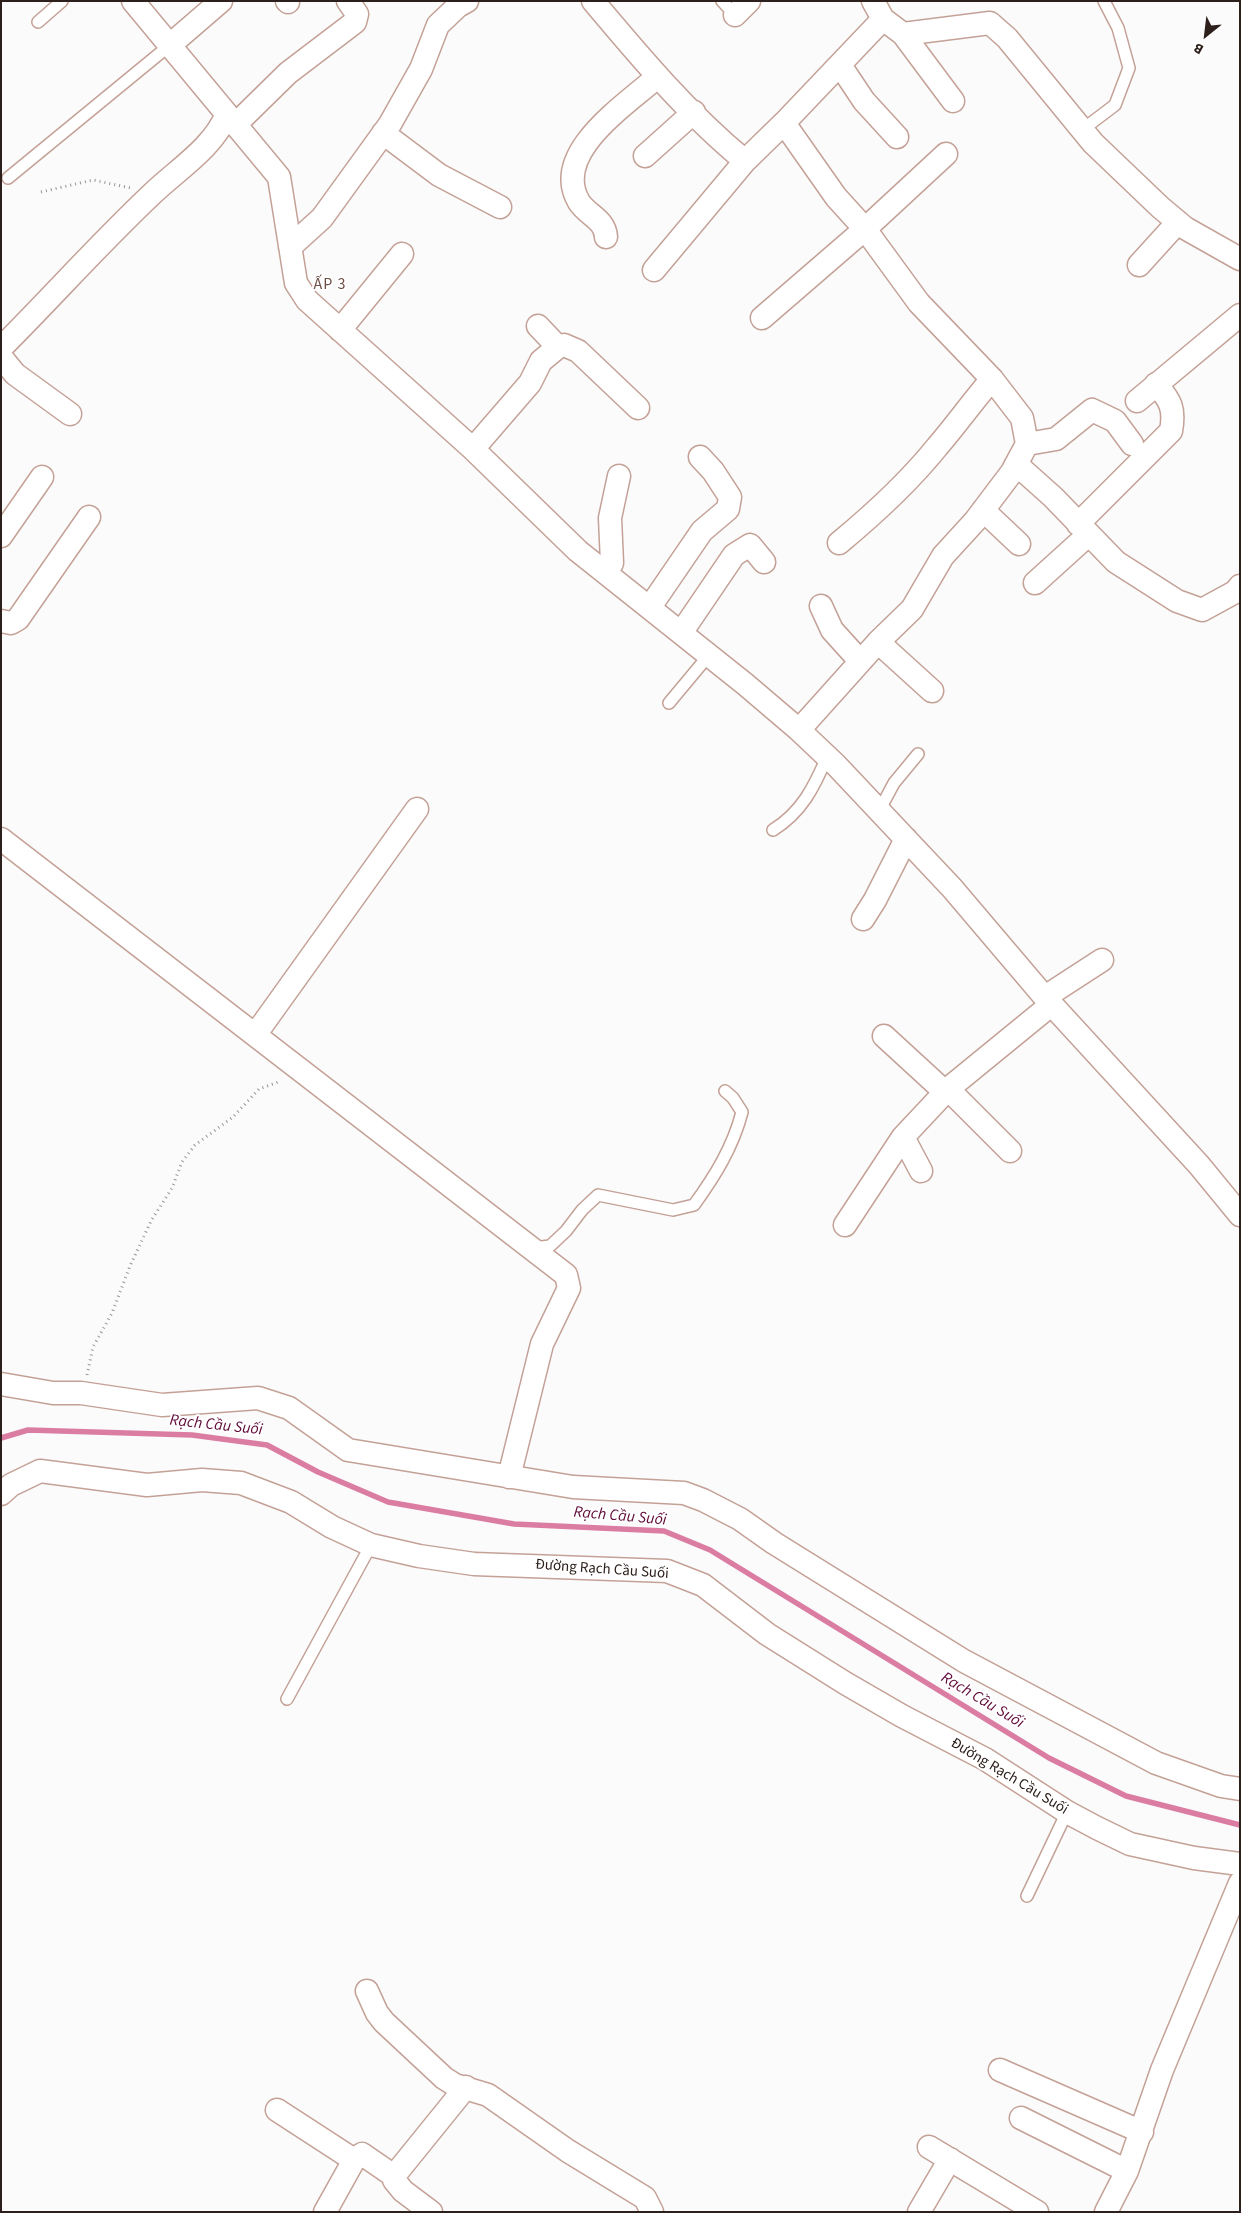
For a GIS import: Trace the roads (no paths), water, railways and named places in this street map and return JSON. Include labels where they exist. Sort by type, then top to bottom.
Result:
[{"type":"street","points":[[133,1],[279,177],[296,283],[307,300],[473,449],[578,551],[650,607],[799,730],[827,757],[952,888],[1102,1061],[1199,1165],[1240,1215]]},
{"type":"street","points":[[170,45],[221,1]]},
{"type":"street","points":[[1,348],[151,195],[201,150],[221,128],[288,73],[356,22],[357,14],[348,1]]},
{"type":"street","points":[[290,247],[322,218],[383,133],[421,69],[438,25],[458,6],[467,1]]},
{"type":"street","points":[[593,1],[657,77],[694,112],[716,138],[745,160]]},
{"type":"street","points":[[654,270],[745,160],[840,66],[878,10],[903,34],[953,101]]},
{"type":"street","points":[[903,34],[990,23],[1008,38],[1100,150],[1178,222],[1240,258]]},
{"type":"street","points":[[840,66],[864,101],[897,137]]},
{"type":"street","points":[[606,237],[606,230],[579,202],[573,184],[572,167],[579,152],[608,118],[657,77]]},
{"type":"street","points":[[645,156],[694,112]]},
{"type":"street","points":[[784,123],[836,197],[865,229],[918,303],[992,379],[1022,418],[1028,444],[983,510],[943,556],[912,609],[860,661],[799,730]]},
{"type":"street","points":[[383,133],[439,175],[500,206]]},
{"type":"street","points":[[762,318],[865,229],[946,154]]},
{"type":"street","points":[[1139,265],[1178,222]]},
{"type":"street","points":[[340,330],[402,254]]},
{"type":"street","points":[[1137,400],[1240,315]]},
{"type":"street","points":[[538,326],[558,347]]},
{"type":"street","points":[[473,449],[530,383],[542,361],[558,347],[564,346],[578,351],[638,408]]},
{"type":"street","points":[[1,358],[15,374],[70,414]]},
{"type":"street","points":[[839,543],[870,518],[902,486],[936,449],[992,379]]},
{"type":"street","points":[[1035,582],[1171,431],[1173,417],[1169,398],[1156,384]]},
{"type":"street","points":[[1028,444],[1056,439],[1092,410],[1115,422],[1132,444]]},
{"type":"street","points":[[650,607],[702,531],[728,509],[730,497],[713,470],[700,457]]},
{"type":"street","points":[[1016,464],[1116,562],[1177,602],[1202,610],[1235,592],[1240,586]]},
{"type":"street","points":[[606,574],[612,563],[610,518],[619,476]]},
{"type":"street","points":[[1,536],[42,477]]},
{"type":"street","points":[[983,510],[1019,544]]},
{"type":"street","points":[[1,621],[11,623],[18,619],[89,517]]},
{"type":"street","points":[[681,633],[734,556],[750,545],[764,562]]},
{"type":"street","points":[[822,606],[832,630],[860,661]]},
{"type":"street","points":[[878,642],[932,691]]},
{"type":"street","points":[[255,1035],[417,809]]},
{"type":"street","points":[[1,839],[566,1275],[569,1288],[542,1344],[509,1477]]},
{"type":"street","points":[[863,919],[875,900],[906,839]]},
{"type":"street","points":[[845,1225],[903,1137],[946,1090],[1049,1001],[1102,960]]},
{"type":"street","points":[[884,1036],[946,1090],[1010,1152]]},
{"type":"street","points":[[903,1137],[921,1171]]},
{"type":"street","points":[[1,1384],[53,1393],[79,1393],[162,1405],[258,1398],[289,1408],[348,1450],[573,1487],[684,1493],[704,1500],[740,1519],[774,1543],[964,1661],[1156,1763],[1221,1786],[1240,1790]]},
{"type":"street","name":"Đường Rạch Cầu Suối","points":[[1,1494],[11,1485],[40,1471],[147,1485],[202,1480],[240,1483],[291,1502],[332,1527],[371,1544],[419,1556],[474,1564],[667,1571],[703,1586],[767,1634],[902,1716],[985,1759],[1066,1812],[1130,1844],[1194,1858],[1240,1864]]},
{"type":"street","points":[[1106,2212],[1127,2170],[1142,2132],[1162,2070],[1240,1883]]},
{"type":"street","points":[[367,1991],[377,2013],[384,2022],[444,2078],[488,2095],[568,2151],[627,2185],[645,2198],[652,2212]]},
{"type":"street","points":[[1000,2070],[1142,2132]]},
{"type":"street","points":[[394,2176],[466,2087]]},
{"type":"street","points":[[277,2110],[354,2160]]},
{"type":"street","points":[[1021,2118],[1127,2170]]},
{"type":"street","points":[[929,2147],[950,2160],[1011,2205],[1037,2212]]},
{"type":"street","points":[[325,2212],[354,2160],[362,2154],[394,2176],[396,2184],[403,2191],[431,2212]]},
{"type":"street","points":[[919,2212],[950,2160]]},
{"type":"lane","points":[[38,22],[62,1]]},
{"type":"lane","points":[[1082,130],[1115,105],[1129,68],[1118,28],[1104,1]]},
{"type":"lane","points":[[8,178],[170,45]]},
{"type":"lane","points":[[669,703],[708,655]]},
{"type":"lane","points":[[879,811],[894,783],[918,754]]},
{"type":"lane","points":[[773,830],[786,822],[800,808],[813,787],[827,757]]},
{"type":"lane","points":[[531,1248],[550,1246],[598,1195],[673,1210],[694,1205],[711,1181],[738,1130],[742,1112],[725,1090]]},
{"type":"lane","points":[[287,1699],[371,1544]]},
{"type":"lane","points":[[1027,1896],[1066,1812]]},
{"type":"waterway","name":"Rạch Cầu Suối","points":[[1,1438],[28,1430],[192,1435],[267,1445],[318,1472],[388,1502],[514,1524],[664,1531],[710,1550],[1049,1758],[1126,1796],[1240,1825]]},
{"type":"district","name":"ẤP 3","points":[[330,285]]}]
